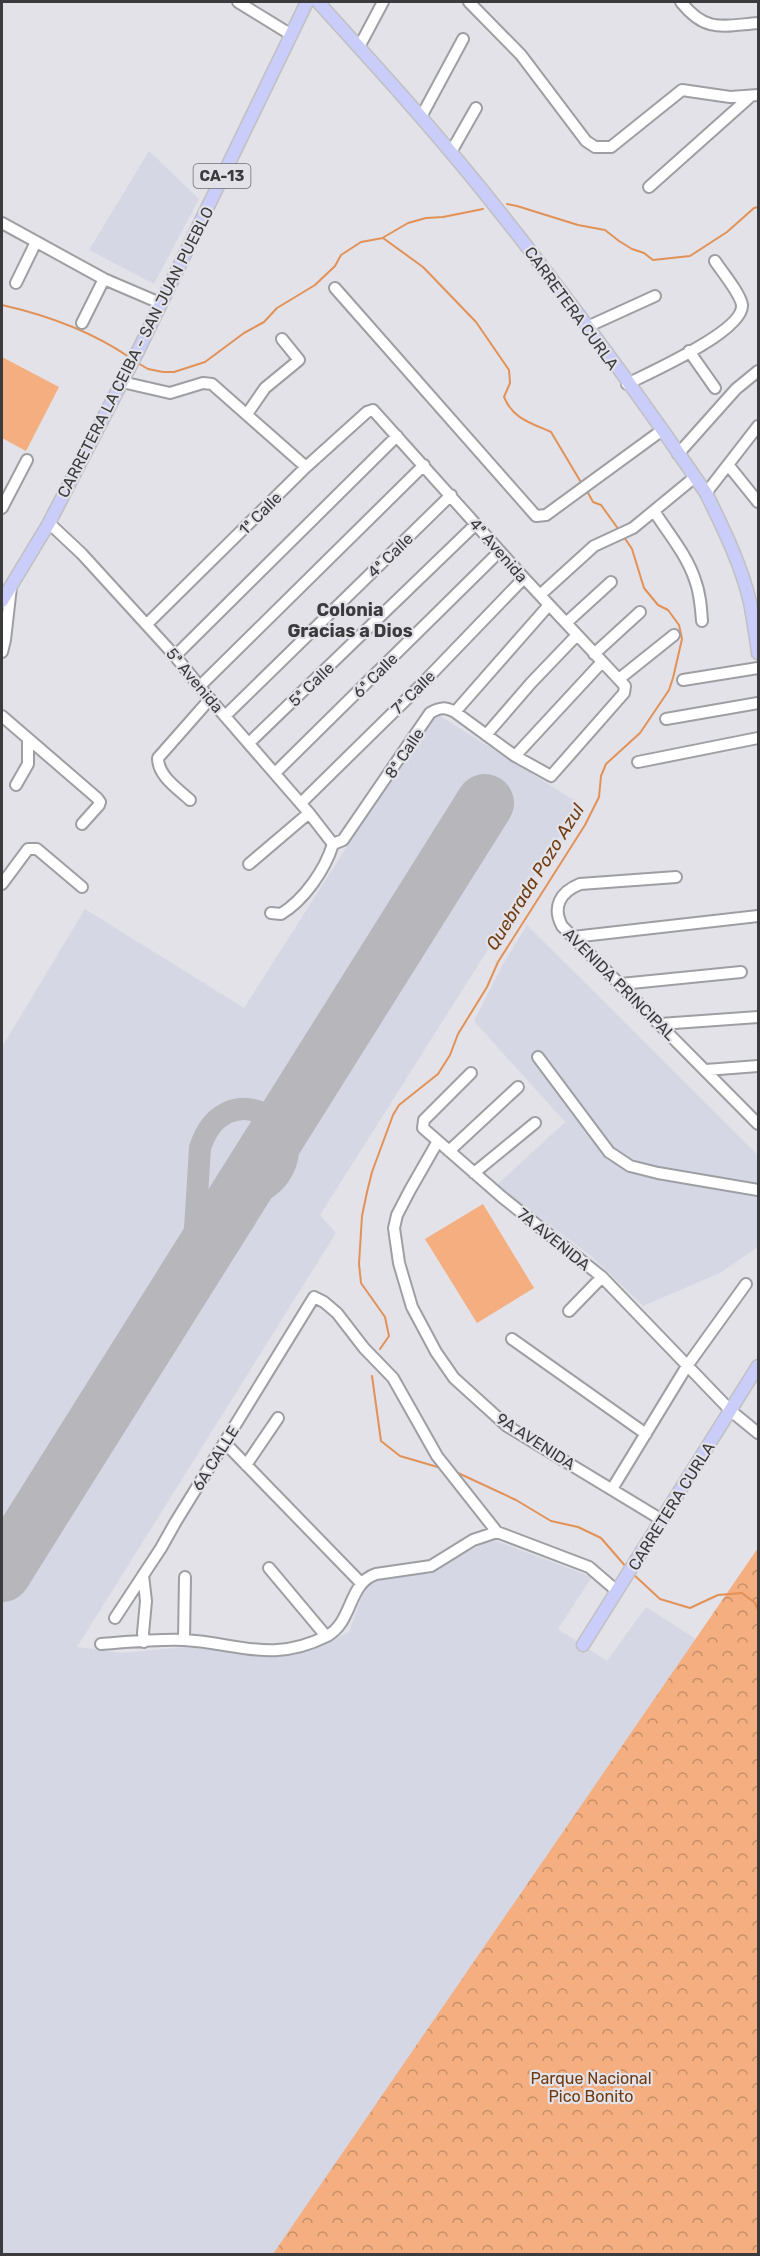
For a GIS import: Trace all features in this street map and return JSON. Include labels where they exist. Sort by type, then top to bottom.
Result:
[{"type":"main road","name":"CARRETERA LA CEIBA - SAN JUAN PUEBLO","points":[[2,601],[49,523],[138,351],[307,2]]},
{"type":"main road","name":"CARRETERA CURLA","points":[[318,2],[451,152],[557,285],[706,494],[725,531],[754,600],[759,653]]},
{"type":"main road","name":"CARRETERA CURLA","points":[[583,1645],[759,1366]]},
{"type":"street","points":[[238,2],[290,34]]},
{"type":"street","points":[[359,47],[383,2]]},
{"type":"street","points":[[469,2],[521,55],[586,141],[595,147],[611,147],[682,90],[730,97],[755,95]]},
{"type":"street","points":[[684,3],[697,20],[710,25],[759,23]]},
{"type":"street","points":[[421,117],[463,39]]},
{"type":"street","points":[[649,187],[755,95]]},
{"type":"street","points":[[451,152],[476,108]]},
{"type":"street","points":[[2,223],[104,279],[160,303]]},
{"type":"street","points":[[15,283],[36,242]]},
{"type":"street","points":[[627,384],[704,344],[730,326],[741,312],[742,304],[739,297],[715,261]]},
{"type":"street","points":[[82,323],[104,279]]},
{"type":"street","points":[[335,288],[536,516],[542,517],[661,431]]},
{"type":"street","points":[[587,327],[655,296]]},
{"type":"street","points":[[247,414],[265,388],[299,360],[282,339]]},
{"type":"street","points":[[689,351],[715,388]]},
{"type":"street","points":[[678,454],[736,389],[759,371]]},
{"type":"street","points":[[122,382],[170,393],[207,382],[306,467]]},
{"type":"street","name":"1ª Calle","points":[[147,624],[306,467],[367,412],[374,410],[377,412]]},
{"type":"street","name":"4ª Avenida","points":[[377,412],[524,578],[622,683]]},
{"type":"street","points":[[706,494],[757,433]]},
{"type":"street","points":[[176,656],[397,436]]},
{"type":"street","points":[[2,508],[27,460]]},
{"type":"street","points":[[200,686],[424,465]]},
{"type":"street","points":[[729,466],[759,502]]},
{"type":"street","points":[[540,595],[594,546],[621,534],[654,511],[694,477]]},
{"type":"street","name":"4ª Calle","points":[[225,716],[451,495]]},
{"type":"street","points":[[654,511],[694,577],[702,621]]},
{"type":"street","name":"5ª Avenida","points":[[49,523],[82,554],[176,656],[333,844]]},
{"type":"street","name":"5ª Calle","points":[[249,743],[476,524]]},
{"type":"street","name":"6ª Calle","points":[[275,773],[500,551]]},
{"type":"street","name":"7ª Calle","points":[[301,803],[418,688],[524,578]]},
{"type":"street","points":[[2,593],[12,581]]},
{"type":"street","points":[[2,652],[12,581]]},
{"type":"street","points":[[566,623],[611,582]]},
{"type":"street","points":[[549,605],[455,712],[515,756],[549,776],[553,775],[624,693],[622,683],[674,635]]},
{"type":"street","points":[[594,654],[640,612]]},
{"type":"street","points":[[486,735],[531,682],[577,635]]},
{"type":"street","points":[[515,756],[602,662]]},
{"type":"street","points":[[682,680],[759,668]]},
{"type":"street","points":[[190,800],[165,777],[158,767],[158,758],[210,699]]},
{"type":"street","points":[[666,719],[759,704]]},
{"type":"street","name":"8ª Calle","points":[[271,913],[281,914],[291,908],[309,888],[330,854],[333,844],[343,840],[430,713],[439,708],[455,712]]},
{"type":"street","points":[[2,716],[100,802],[82,824]]},
{"type":"street","points":[[638,762],[759,738]]},
{"type":"street","points":[[16,785],[28,764],[28,739]]},
{"type":"street","points":[[249,864],[309,813]]},
{"type":"street","points":[[2,884],[28,849],[37,849],[82,887]]},
{"type":"street","name":"AVENIDA PRINCIPAL","points":[[676,877],[591,883],[569,888],[561,896],[557,911],[562,926],[757,1120]]},
{"type":"street","points":[[573,937],[759,916]]},
{"type":"street","points":[[621,984],[741,972]]},
{"type":"street","points":[[660,1024],[759,1017]]},
{"type":"street","points":[[538,1057],[609,1152],[630,1166],[759,1190]]},
{"type":"street","points":[[706,1070],[759,1066]]},
{"type":"street","name":"7A AVENIDA","points":[[471,1073],[424,1120],[423,1128],[474,1173],[602,1277],[731,1411],[759,1433]]},
{"type":"street","points":[[449,1151],[518,1087]]},
{"type":"street","points":[[474,1173],[535,1123]]},
{"type":"street","name":"9A AVENIDA","points":[[438,1141],[397,1215],[394,1228],[399,1263],[412,1307],[436,1352],[454,1378],[507,1426],[662,1520]]},
{"type":"street","points":[[569,1311],[602,1277]]},
{"type":"street","points":[[612,1489],[687,1366],[746,1284]]},
{"type":"street","name":"6A CALLE","points":[[115,1618],[314,1297],[337,1313],[364,1348],[393,1378],[437,1456],[497,1532]]},
{"type":"street","points":[[512,1339],[646,1434]]},
{"type":"street","points":[[246,1465],[278,1419]]},
{"type":"street","points":[[225,1443],[361,1583]]},
{"type":"street","points":[[101,1644],[184,1640],[252,1650],[278,1651],[326,1636],[343,1623],[361,1583],[367,1577],[431,1566],[473,1540],[497,1532],[589,1567],[617,1592]]},
{"type":"street","points":[[269,1568],[326,1636]]},
{"type":"street","points":[[143,1575],[146,1600],[144,1642]]},
{"type":"street","points":[[184,1640],[185,1577]]},
{"type":"shaded area","points":[[149,151],[199,199],[154,284],[89,250]]},
{"type":"shaded area","points":[[432,713],[580,804],[320,1215],[336,1233],[77,1647],[122,1653],[185,1647],[274,1657],[294,1655],[324,1645],[349,1632],[365,1588],[370,1582],[432,1571],[484,1543],[496,1541],[592,1577],[558,1629],[607,1661],[646,1607],[758,1679],[758,2254],[2,2254],[2,1047],[85,909],[244,1008]]},
{"type":"shaded area","points":[[527,925],[758,1155],[758,1247],[720,1273],[643,1306],[591,1256],[497,1185],[565,1122],[474,1021],[503,964]]},
{"type":"green space","points":[[2,357],[59,387],[26,451],[2,438]]},
{"type":"green space","points":[[483,1204],[534,1288],[477,1323],[425,1239]]},
{"type":"green space","name":"Parque Nacional Pico Bonito","points":[[758,1548],[758,2254],[273,2254]]},
{"type":"waterway","points":[[507,204],[578,225],[605,230],[619,241],[653,260],[690,256],[727,232],[758,207]]},
{"type":"waterway","points":[[384,237],[408,223],[483,209]]},
{"type":"waterway","name":"Quebrada Pozo Azul","points":[[136,362],[148,369],[163,372],[174,372],[205,362],[244,333],[264,322],[277,308],[315,285],[335,266],[341,255],[361,242],[383,238],[423,267],[476,322],[509,370],[510,383],[504,397],[508,404],[523,419],[551,432],[582,484]]},
{"type":"waterway","name":"Quebrada Pozo Azul","points":[[2,305],[68,325],[99,339],[129,357]]},
{"type":"waterway","name":"Quebrada Pozo Azul","points":[[587,491],[593,502],[601,505],[619,530]]},
{"type":"waterway","name":"Quebrada Pozo Azul","points":[[380,1349],[389,1336],[385,1317],[361,1283],[359,1264],[362,1216],[367,1192],[393,1115],[399,1105],[438,1074],[450,1055],[458,1034],[487,987],[498,962],[585,825],[599,797],[601,776],[606,764],[640,733],[669,690],[673,678],[682,639],[679,625],[668,610],[658,605],[644,588],[632,549],[624,537]]},
{"type":"waterway","name":"Quebrada Pozo Azul","points":[[372,1376],[381,1441],[400,1456],[441,1468]]},
{"type":"waterway","name":"Quebrada Pozo Azul","points":[[458,1473],[516,1500],[551,1521],[578,1527],[601,1538],[627,1568]]},
{"type":"waterway","name":"Quebrada Pozo Azul","points":[[633,1574],[660,1599],[690,1608],[718,1595],[742,1593],[755,1603],[758,1610]]},
{"type":"taxiway","points":[[187,1278],[193,1261],[200,1148],[212,1125],[228,1112],[245,1109],[262,1113],[277,1124],[286,1138],[287,1156],[275,1181],[264,1190],[232,1206]]},
{"type":"runway","points":[[2,1573],[485,803]]},
{"type":"district","name":"Colonia Gracias a Dios","points":[[350,620]]}]
